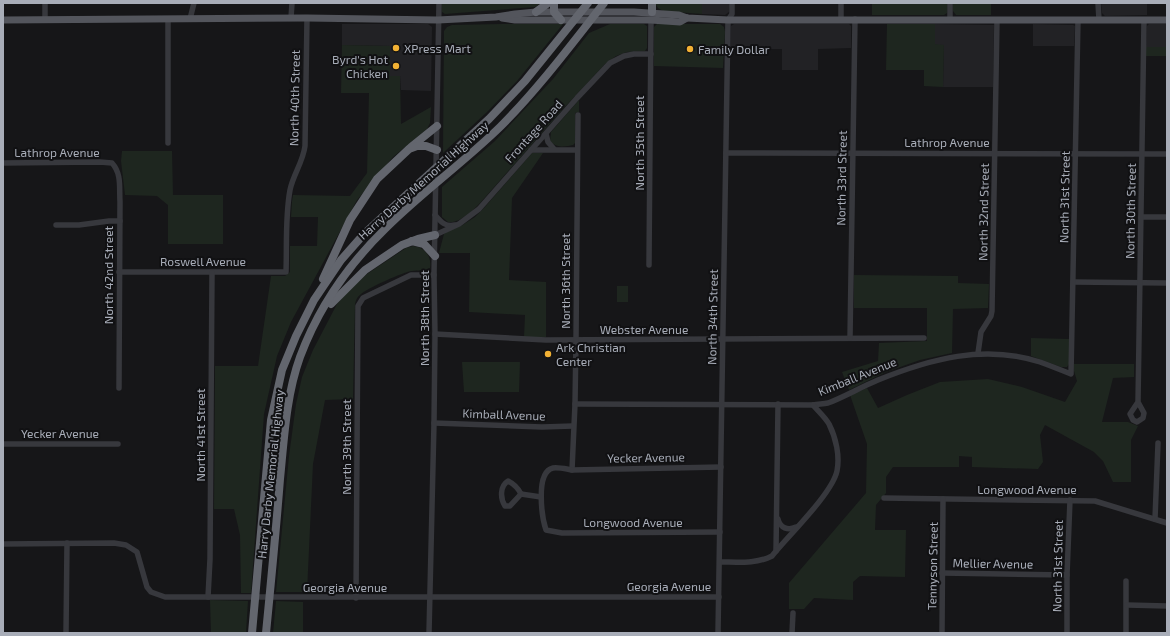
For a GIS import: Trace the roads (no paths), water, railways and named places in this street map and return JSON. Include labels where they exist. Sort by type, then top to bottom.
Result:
[{"type":"highway","points":[[536,12],[548,3]]},
{"type":"highway","points":[[554,3],[554,12],[562,20]]},
{"type":"highway","name":"Harry Darby Memorial Highway","points":[[252,633],[271,420],[282,370],[296,336],[314,300],[341,260],[364,234],[489,119],[525,81],[588,3]]},
{"type":"highway","name":"Harry Darby Memorial Highway","points":[[266,633],[285,429],[293,380],[301,356],[320,316],[339,282],[364,251],[385,228],[500,127],[541,82],[604,3]]},
{"type":"highway","points":[[651,16],[652,3]]},
{"type":"highway","points":[[314,300],[350,220],[363,200],[378,179],[409,149],[437,126]]},
{"type":"highway","points":[[409,149],[417,146],[426,146],[437,150]]},
{"type":"highway","points":[[320,316],[365,270],[402,245],[435,235]]},
{"type":"highway","points":[[412,241],[424,244],[435,256]]},
{"type":"main road","points":[[3,20],[291,18],[438,20],[496,17],[536,12],[651,16]]},
{"type":"main road","points":[[496,17],[515,20],[562,20],[679,15],[687,18],[728,20],[1167,20]]},
{"type":"street","points":[[45,3],[45,20]]},
{"type":"street","points":[[190,19],[194,3]]},
{"type":"street","points":[[291,18],[292,3]]},
{"type":"street","name":"North 38th Street","points":[[429,633],[436,334],[434,275],[439,3]]},
{"type":"street","name":"North 34th Street","points":[[718,633],[722,467],[728,20],[732,14],[732,3]]},
{"type":"street","points":[[841,3],[841,19]]},
{"type":"street","points":[[950,3],[950,20]]},
{"type":"street","points":[[1098,3],[1099,20]]},
{"type":"street","name":"North 35th Street","points":[[649,265],[651,16]]},
{"type":"street","name":"North 40th Street","points":[[286,272],[288,198],[292,180],[302,160],[305,146],[306,18]]},
{"type":"street","name":"North 33rd Street","points":[[850,338],[855,19]]},
{"type":"street","points":[[168,20],[168,143]]},
{"type":"street","name":"North 32nd Street","points":[[978,353],[981,332],[991,316],[992,311],[997,20]]},
{"type":"street","name":"North 31st Street","points":[[1071,374],[1078,20]]},
{"type":"street","name":"North 30th Street","points":[[1138,402],[1144,20]]},
{"type":"street","name":"Frontage Road","points":[[435,235],[459,224],[479,209],[610,63],[624,56],[634,54],[651,54]]},
{"type":"street","name":"North 36th Street","points":[[572,470],[575,404],[578,116]]},
{"type":"street","points":[[546,134],[548,142],[554,150]]},
{"type":"street","points":[[531,150],[577,150]]},
{"type":"street","name":"Lathrop Avenue","points":[[726,153],[1167,154]]},
{"type":"street","name":"Lathrop Avenue","points":[[3,163],[112,163]]},
{"type":"street","name":"North 42nd Street","points":[[112,163],[117,169],[119,176],[119,388]]},
{"type":"street","points":[[435,215],[446,224],[459,224]]},
{"type":"street","points":[[1141,217],[1167,217]]},
{"type":"street","points":[[56,225],[120,221]]},
{"type":"street","name":"Roswell Avenue","points":[[119,272],[286,272]]},
{"type":"street","name":"North 41st Street","points":[[208,597],[210,559],[212,273]]},
{"type":"street","name":"North 39th Street","points":[[356,598],[358,306],[363,298],[411,275],[434,275]]},
{"type":"street","points":[[1073,282],[1167,283]]},
{"type":"street","name":"Webster Avenue","points":[[436,334],[519,339],[576,340],[924,338]]},
{"type":"street","name":"Kimball Avenue","points":[[575,404],[813,405],[827,403],[906,368],[942,358],[978,353],[1010,356],[1039,362],[1071,374]]},
{"type":"street","points":[[776,551],[778,404]]},
{"type":"street","points":[[720,562],[766,560],[772,556],[824,496],[831,485],[837,472],[838,462],[836,442],[828,423],[813,405]]},
{"type":"street","name":"Kimball Avenue","points":[[434,424],[542,427],[573,426]]},
{"type":"street","points":[[1154,519],[1158,443]]},
{"type":"street","name":"Yecker Avenue","points":[[3,444],[118,444]]},
{"type":"street","name":"Yecker Avenue","points":[[541,497],[545,475],[553,468],[572,470],[722,467]]},
{"type":"street","points":[[521,494],[541,497]]},
{"type":"street","name":"Longwood Avenue","points":[[541,497],[546,530],[562,533],[720,532]]},
{"type":"street","name":"Longwood Avenue","points":[[884,498],[1095,501],[1167,522]]},
{"type":"street","name":"Tennyson Street","points":[[942,633],[943,499]]},
{"type":"street","name":"North 31st Street","points":[[1067,633],[1067,575],[1070,500]]},
{"type":"street","points":[[777,518],[779,524],[784,528],[789,529],[798,526]]},
{"type":"street","points":[[66,633],[67,543]]},
{"type":"street","name":"Georgia Avenue","points":[[3,544],[114,543],[126,545],[137,552],[147,587],[151,592],[165,597],[718,597]]},
{"type":"street","name":"Mellier Avenue","points":[[942,573],[1067,575]]},
{"type":"street","points":[[1126,581],[1126,633]]},
{"type":"street","points":[[1127,605],[1167,606]]},
{"type":"street","points":[[792,633],[793,613]]},
{"type":"place","name":"XPress Mart","points":[[396,48]]},
{"type":"place","name":"Family Dollar","points":[[690,49]]},
{"type":"place","name":"Byrd's Hot Chicken","points":[[396,66]]},
{"type":"place","name":"Ark Christian Center","points":[[548,354]]}]
